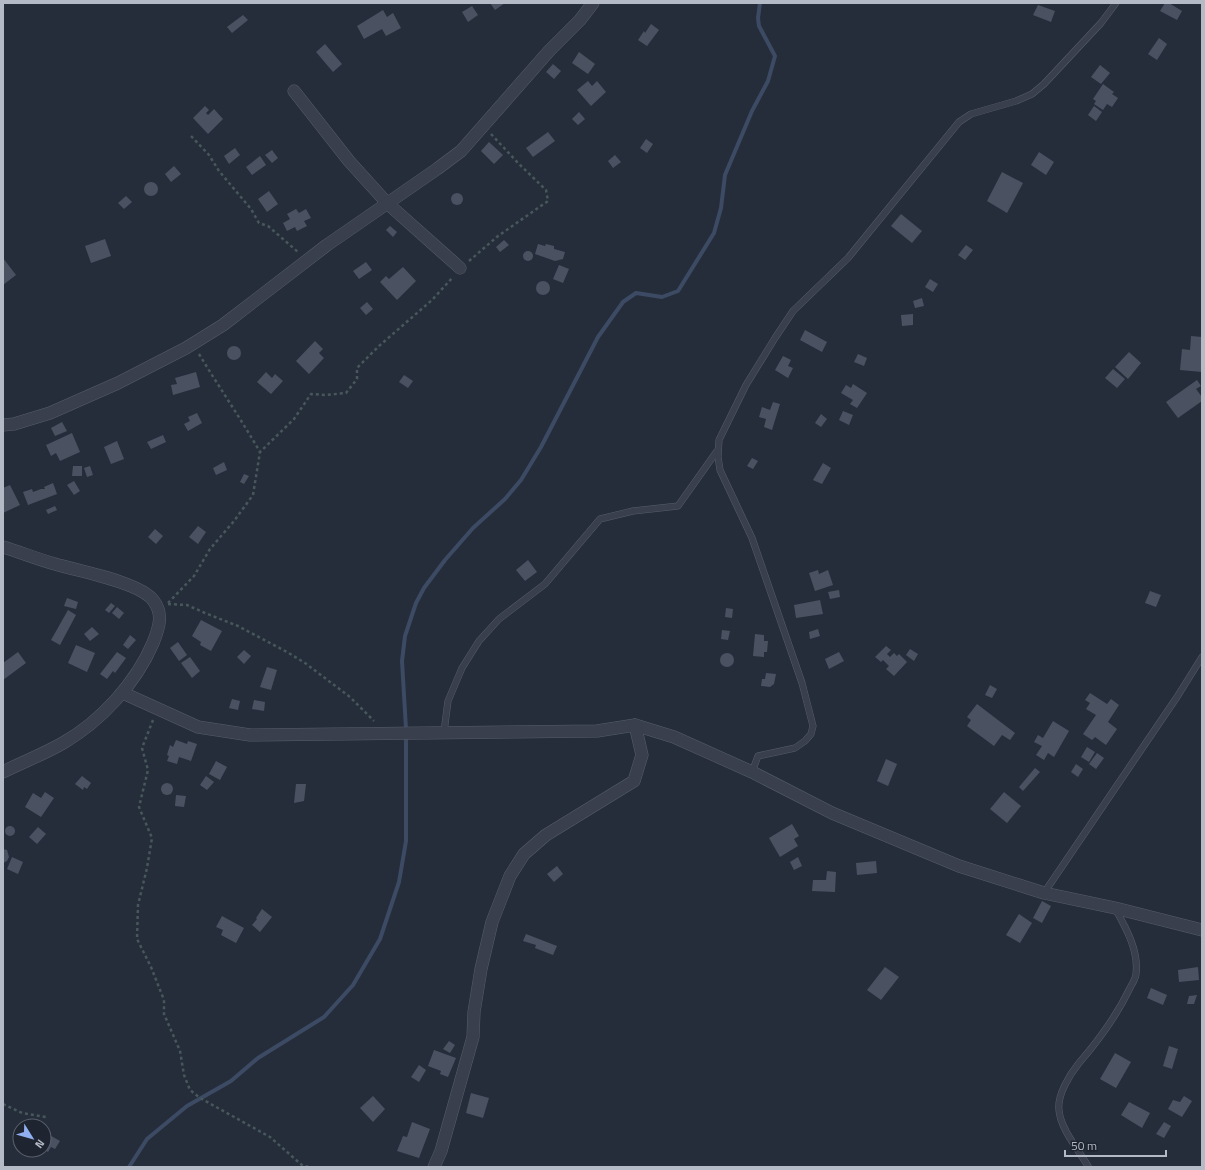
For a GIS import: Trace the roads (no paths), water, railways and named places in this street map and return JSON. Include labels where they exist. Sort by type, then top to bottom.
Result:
[{"type":"street","points":[[3,425],[14,424],[50,413],[118,383],[193,344],[223,325],[327,245],[461,151],[549,51],[580,20],[593,3]]},
{"type":"street","points":[[294,91],[349,161],[387,203],[460,268]]},
{"type":"street","points":[[3,547],[55,564],[127,584],[142,590],[163,608],[159,627],[149,651],[123,693],[96,719],[64,742],[3,772]]},
{"type":"street","points":[[123,693],[198,727],[250,735],[597,731],[634,725],[674,737],[752,772],[832,813],[952,864],[1044,893],[1115,908],[1202,930]]},
{"type":"street","points":[[434,1167],[441,1151],[473,1037],[474,1012],[481,969],[492,922],[510,876],[524,854],[546,835],[634,781],[642,755],[634,725]]},
{"type":"lane","points":[[752,772],[758,756],[795,748],[805,741],[811,734],[812,726],[802,683],[752,538],[720,470],[718,457],[719,440],[746,385],[793,311],[848,258],[959,122],[971,114],[1016,101],[1032,94],[1044,84],[1101,23],[1116,3]]},
{"type":"lane","points":[[438,732],[448,701],[462,668],[479,641],[499,619],[545,584],[600,519],[633,511],[678,506],[718,450]]},
{"type":"lane","points":[[1044,893],[1177,697],[1202,657]]},
{"type":"lane","points":[[1088,1166],[1064,1126],[1058,1109],[1063,1089],[1072,1073],[1102,1037],[1127,995],[1136,975],[1135,954],[1128,932],[1115,908]]},
{"type":"waterway","points":[[129,1167],[147,1139],[187,1106],[231,1081],[258,1058],[324,1017],[353,985],[380,939],[399,882],[406,841],[406,729],[402,661],[405,636],[416,603],[424,588],[445,560],[473,528],[505,499],[521,480],[541,447],[598,337],[623,302],[636,293],[662,297],[678,291],[714,233],[721,208],[725,175],[752,111],[768,81],[775,56],[759,26],[758,18],[760,3]]}]
